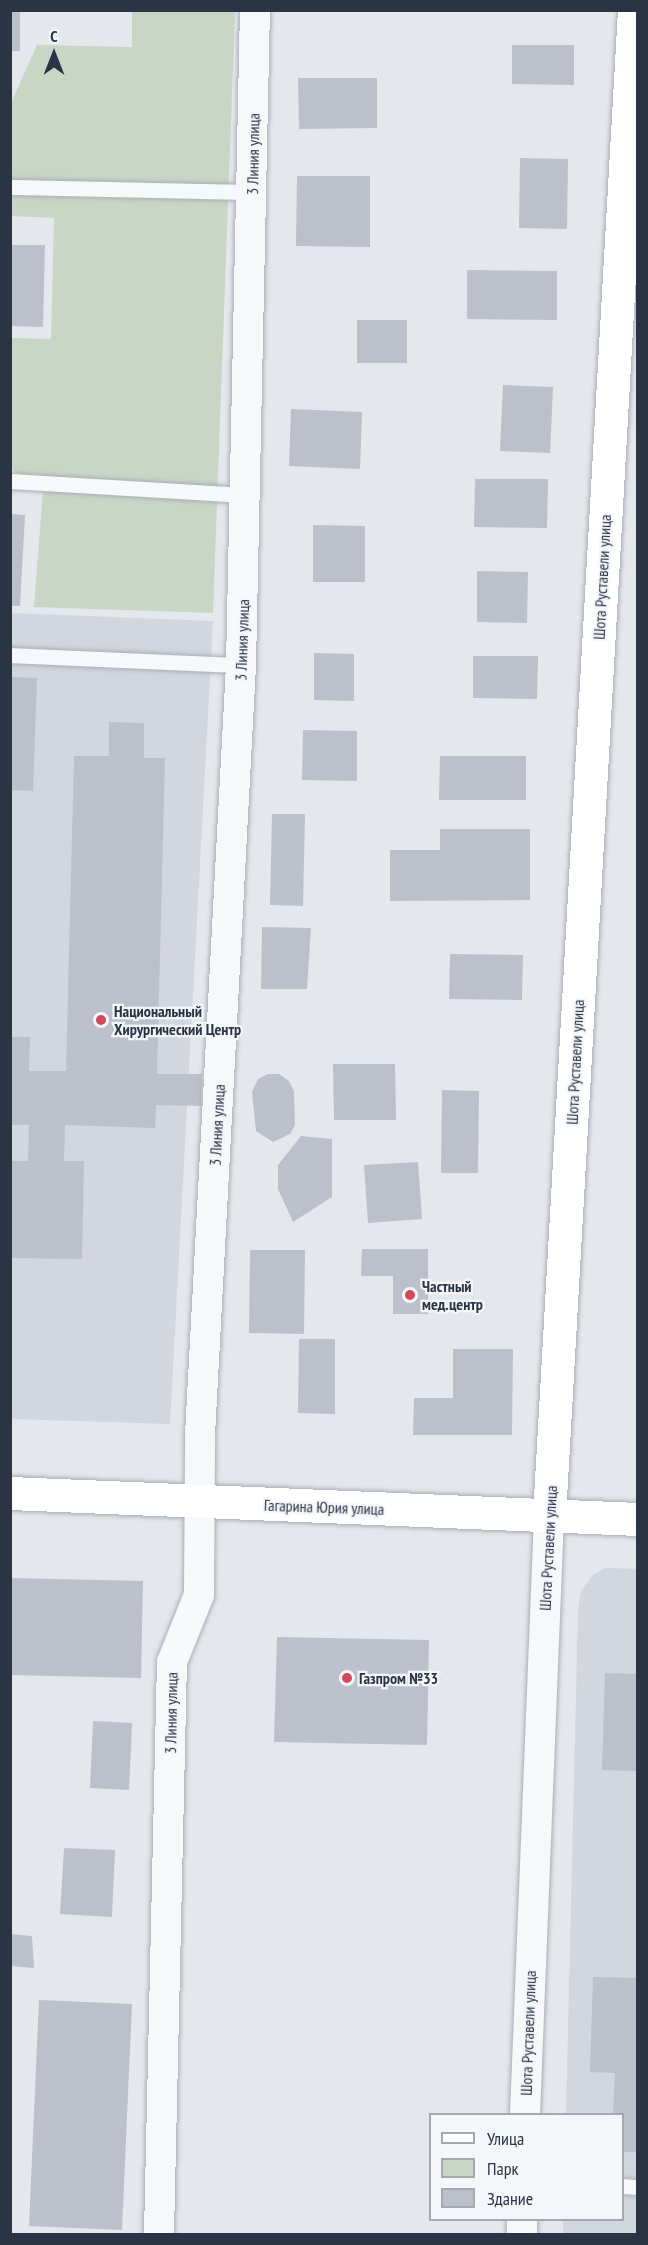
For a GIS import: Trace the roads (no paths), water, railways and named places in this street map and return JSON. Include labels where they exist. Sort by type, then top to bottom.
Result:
[{"type":"street","name":"3 Линия улица","points":[[159,2235],[172,1662],[199,1594],[200,1435],[242,665],[255,10]]},
{"type":"street","name":"Шота Руставели улица","points":[[525,2113],[549,1516],[634,10]]},
{"type":"street","name":"Гагарина Юрия улица","points":[[10,1493],[638,1519]]},
{"type":"lane","points":[[10,187],[253,192]]},
{"type":"lane","points":[[10,481],[246,495]]},
{"type":"lane","points":[[10,655],[242,665]]},
{"type":"place","name":"Национальный Хирургический Центр","points":[[101,1020]]},
{"type":"place","name":"Частный мед.центр","points":[[410,1295]]},
{"type":"place","name":"Газпром №33","points":[[347,1678]]}]
